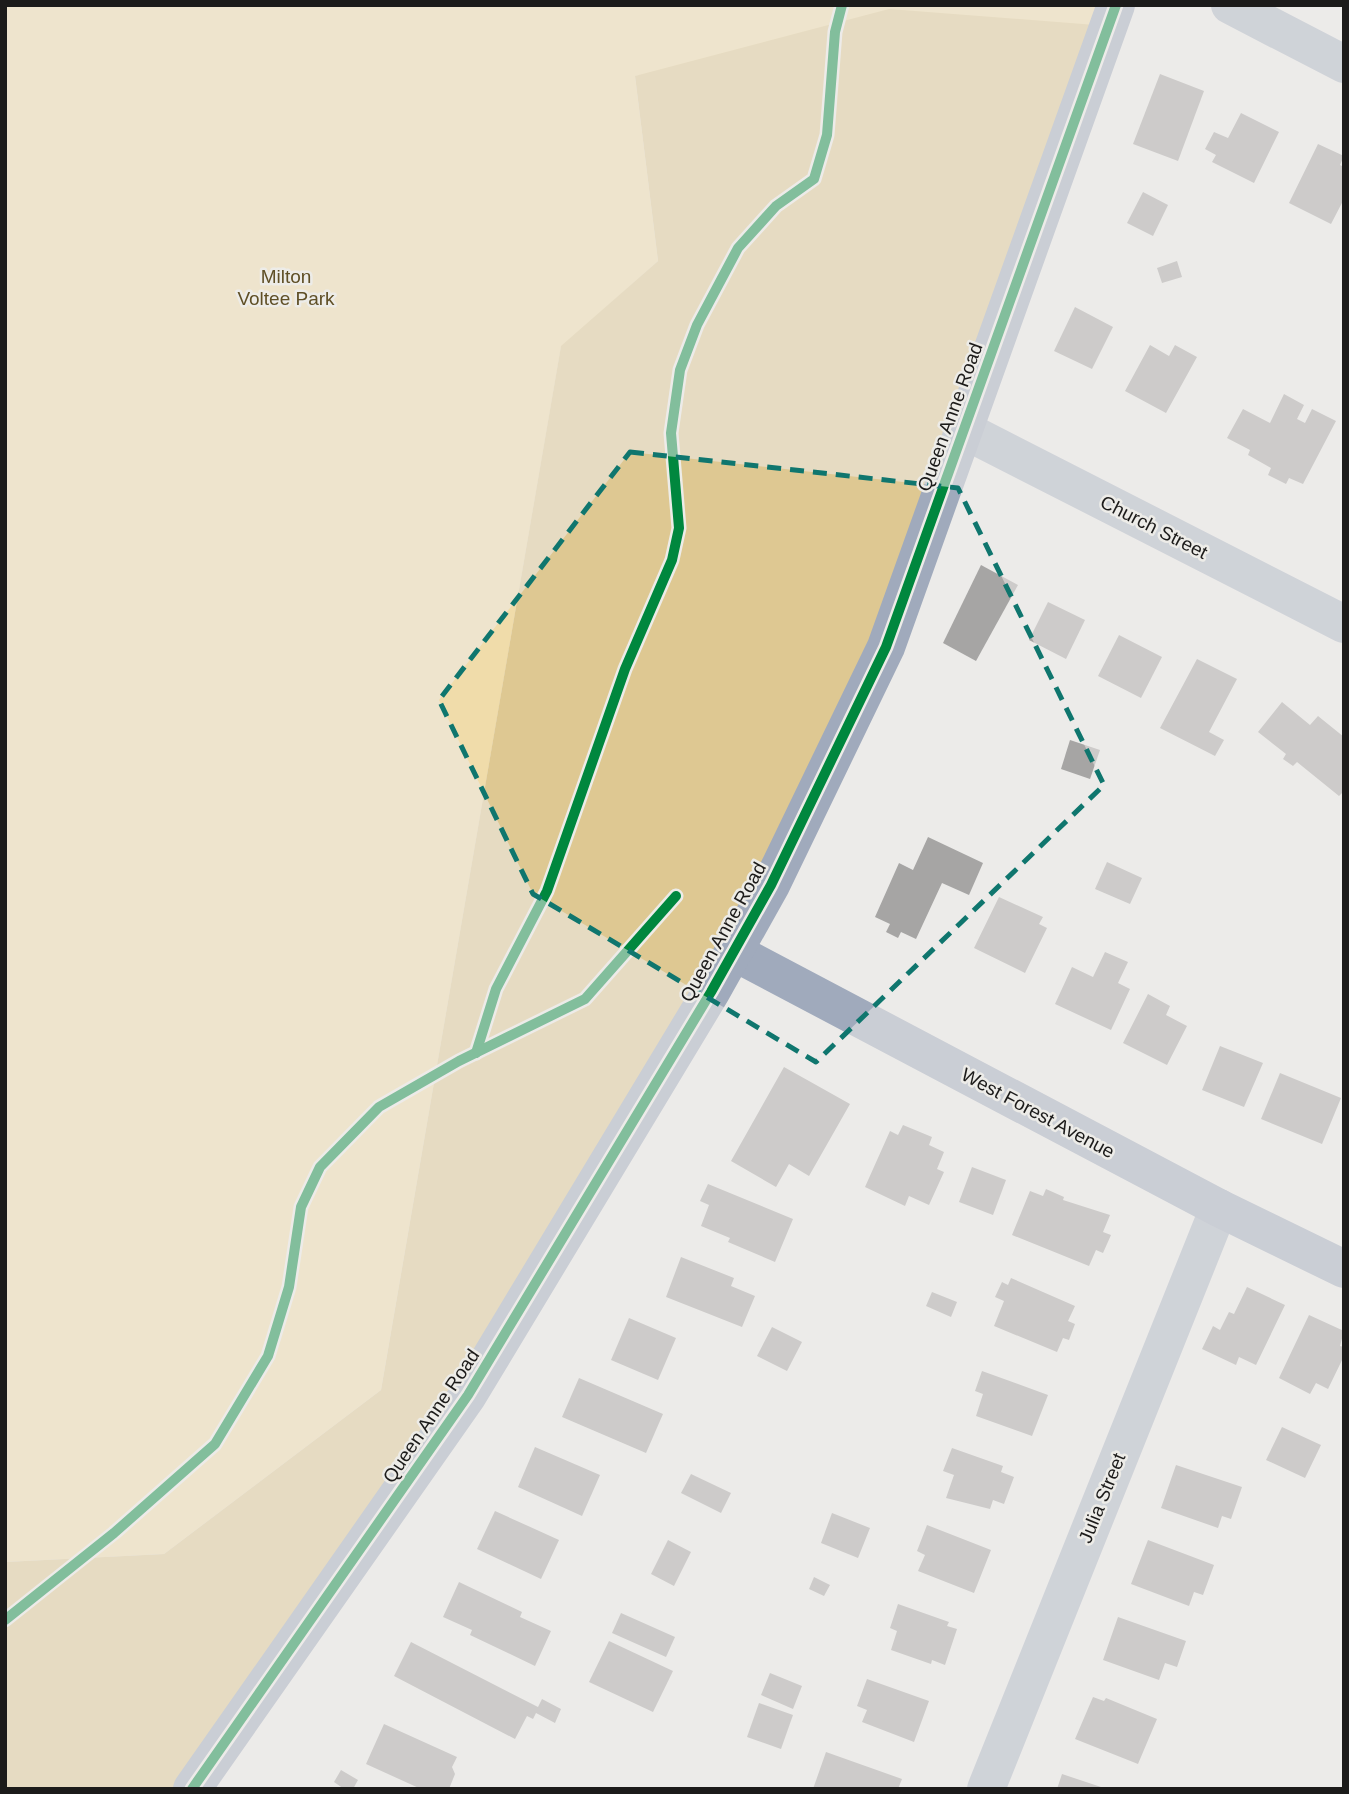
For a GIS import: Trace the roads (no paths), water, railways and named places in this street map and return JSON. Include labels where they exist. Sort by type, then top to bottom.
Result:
[{"type":"street","name":"Queen Anne Road","points":[[192,1789],[468,1395],[516,1320],[734,952],[798,831],[886,647],[1116,5]]},
{"type":"street","points":[[1230,5],[1344,64]]},
{"type":"street","name":"Church Street","points":[[964,430],[1344,624]]},
{"type":"street","name":"West Forest Avenue","points":[[734,952],[1219,1208],[1344,1269]]},
{"type":"street","name":"Julia Street","points":[[986,1789],[1219,1208]]},
{"type":"park label","name":"Milton Voltee Park","points":[[286,287]]}]
